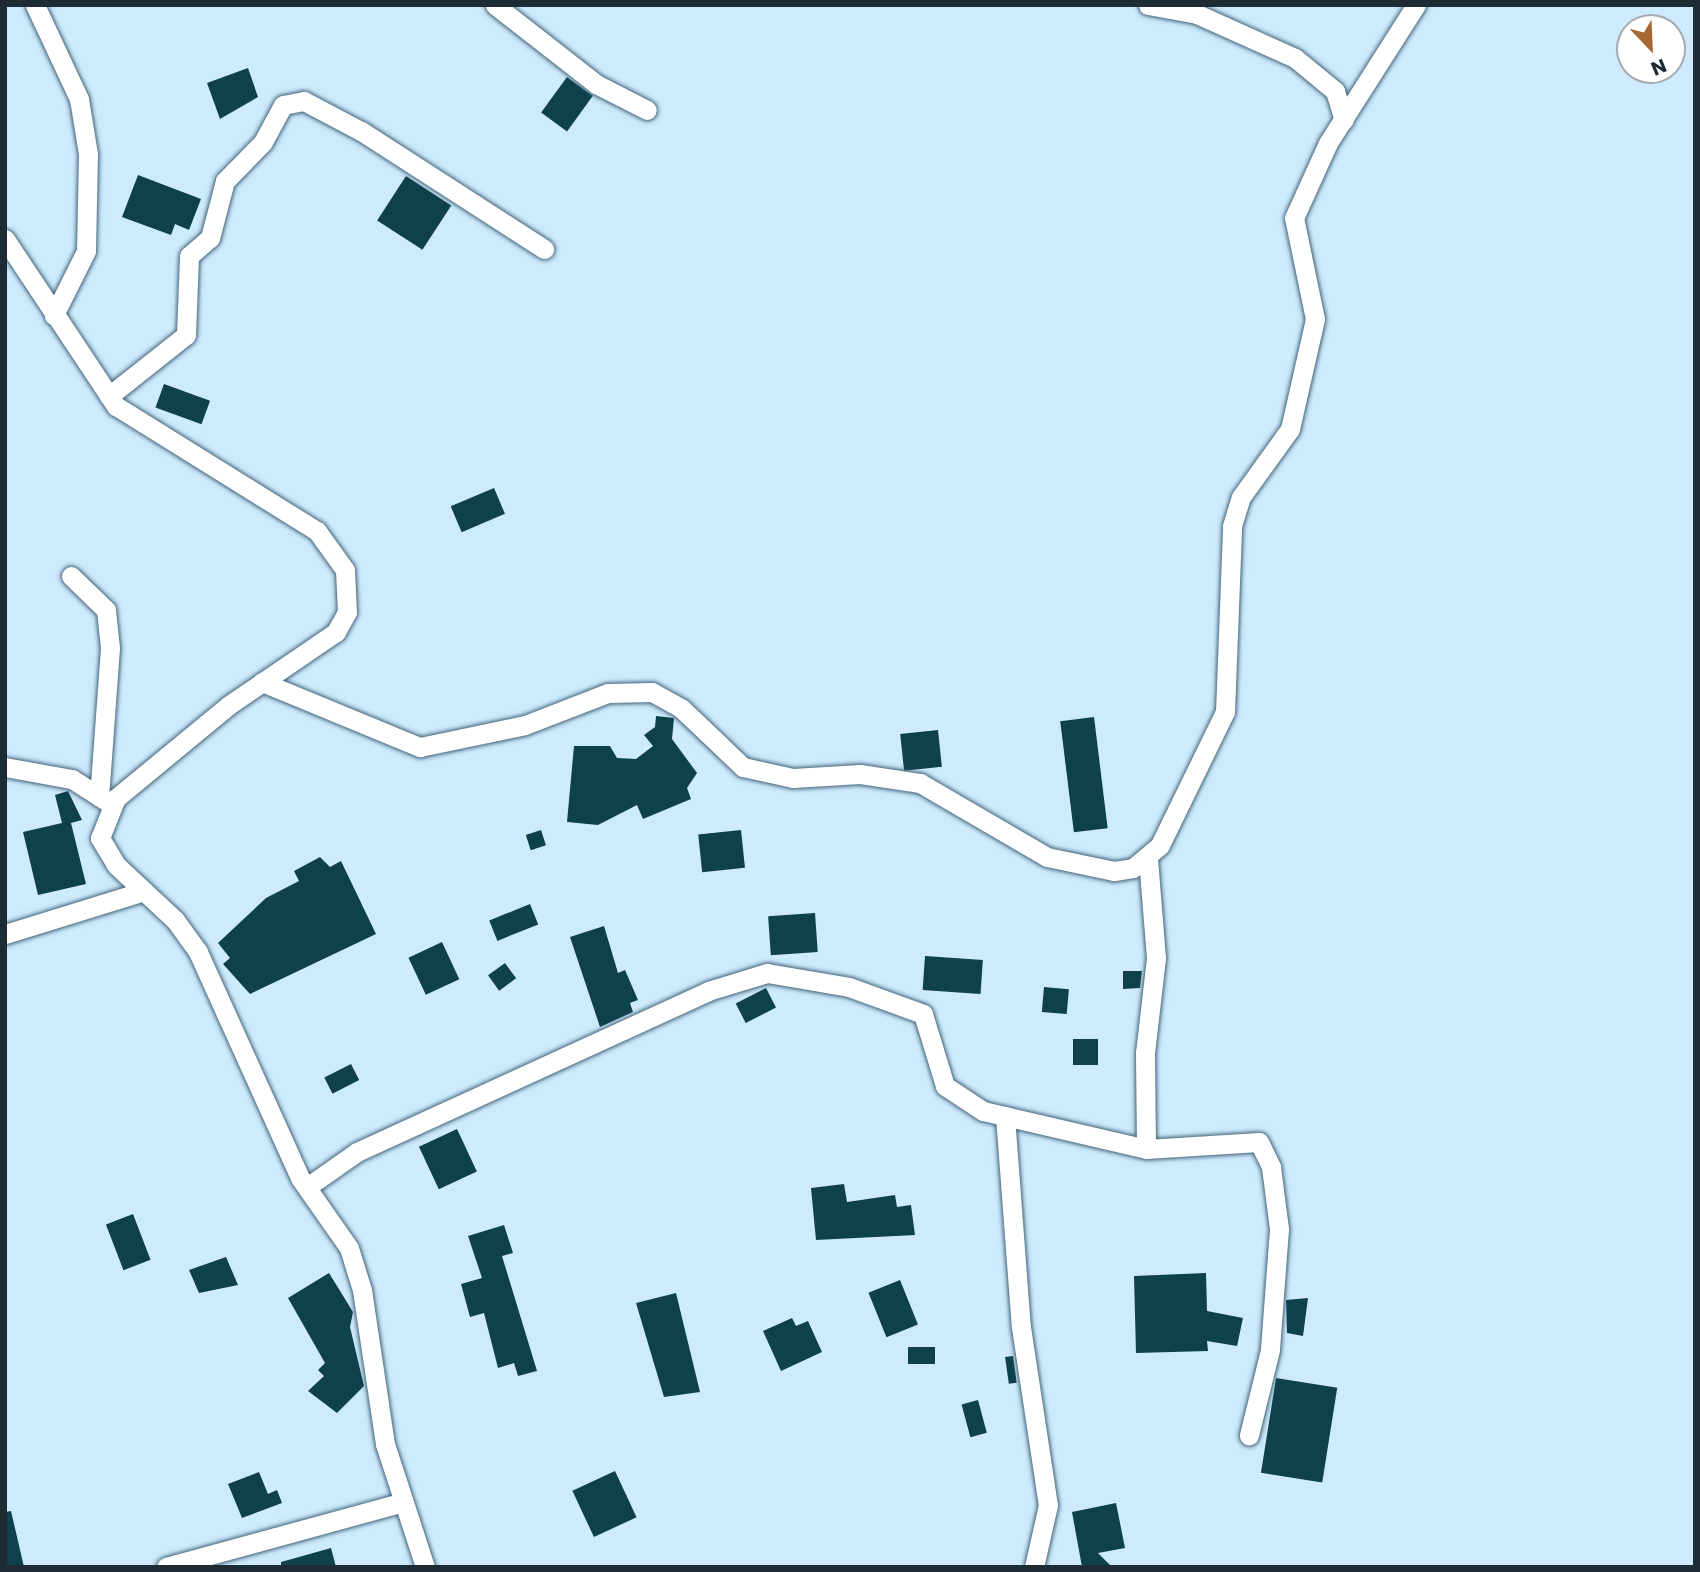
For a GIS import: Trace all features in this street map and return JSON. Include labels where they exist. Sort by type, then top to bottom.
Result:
[{"type":"street","points":[[35,5],[79,99],[88,154],[86,251],[54,315]]},
{"type":"street","points":[[495,5],[596,84],[647,110]]},
{"type":"street","points":[[1147,5],[1197,14],[1295,58],[1335,91],[1345,120]]},
{"type":"street","points":[[1146,1149],[1145,1054],[1156,958],[1148,859],[1225,712],[1232,526],[1241,497],[1290,429],[1315,319],[1294,218],[1306,184],[1416,5]]},
{"type":"street","points":[[108,396],[186,335],[189,256],[211,238],[225,181],[263,142],[283,105],[304,101],[361,131],[544,249]]},
{"type":"street","points":[[5,239],[108,396],[138,424],[232,474],[335,550],[348,590],[336,632],[262,682],[105,800]]},
{"type":"street","points":[[71,576],[106,610],[110,648],[105,800],[100,838],[198,952],[307,1187],[357,1268],[400,1503],[425,1567]]},
{"type":"street","points":[[262,682],[420,747],[525,725],[608,693],[652,692],[681,708],[743,767],[765,775],[860,775],[920,783],[1047,856],[1114,871],[1148,859]]},
{"type":"street","points":[[5,767],[72,779],[105,800]]},
{"type":"street","points":[[5,934],[144,891]]},
{"type":"street","points":[[307,1187],[357,1152],[708,991],[767,973],[794,973],[912,1005],[931,1027],[945,1086],[959,1100],[1005,1116],[1146,1149],[1249,1139],[1265,1152],[1279,1229],[1277,1290],[1249,1435]]},
{"type":"street","points":[[1005,1116],[1021,1327],[1048,1505],[1034,1567]]},
{"type":"street","points":[[166,1567],[400,1503]]},
{"type":"building","points":[[248,68],[258,97],[220,119],[207,83]]},
{"type":"building","points":[[567,77],[593,96],[567,131],[541,113]]},
{"type":"building","points":[[138,175],[201,199],[189,230],[175,224],[171,235],[122,217]]},
{"type":"building","points":[[406,176],[451,205],[422,250],[377,220]]},
{"type":"building","points":[[164,384],[210,401],[201,424],[155,407]]},
{"type":"building","points":[[494,488],[505,514],[462,532],[451,506]]},
{"type":"building","points":[[656,716],[674,718],[672,739],[697,773],[687,788],[691,799],[643,819],[637,805],[598,825],[567,822],[574,746],[610,746],[617,758],[636,759],[653,746],[644,735],[655,727]]},
{"type":"building","points":[[1094,717],[1108,828],[1074,832],[1060,721]]},
{"type":"building","points":[[938,730],[942,767],[904,771],[900,734]]},
{"type":"building","points":[[68,791],[82,820],[71,823],[86,884],[38,895],[23,832],[62,823],[55,795]]},
{"type":"building","points":[[541,830],[546,845],[531,850],[526,835]]},
{"type":"building","points":[[741,830],[745,868],[702,872],[698,834]]},
{"type":"building","points":[[320,857],[330,867],[341,861],[376,934],[250,994],[223,964],[230,958],[218,943],[266,898],[299,881],[294,871]]},
{"type":"building","points":[[530,904],[538,924],[497,941],[489,920]]},
{"type":"building","points":[[815,913],[818,952],[771,955],[768,916]]},
{"type":"building","points":[[604,926],[618,973],[625,970],[638,1000],[630,1003],[633,1012],[600,1027],[570,937]]},
{"type":"building","points":[[442,942],[459,979],[426,995],[408,958]]},
{"type":"building","points":[[925,956],[983,960],[980,994],[923,990]]},
{"type":"building","points":[[505,963],[516,978],[499,991],[488,975]]},
{"type":"building","points":[[1123,971],[1142,971],[1140,988],[1123,989]]},
{"type":"building","points":[[1044,987],[1069,989],[1067,1014],[1042,1012]]},
{"type":"building","points":[[766,988],[776,1008],[746,1023],[736,1003]]},
{"type":"building","points":[[1073,1039],[1098,1039],[1098,1065],[1073,1065]]},
{"type":"building","points":[[351,1064],[359,1080],[332,1094],[324,1078]]},
{"type":"building","points":[[457,1129],[477,1172],[439,1189],[419,1147]]},
{"type":"building","points":[[844,1184],[847,1202],[895,1195],[897,1207],[911,1205],[915,1235],[816,1240],[811,1188]]},
{"type":"building","points":[[133,1214],[151,1260],[123,1270],[106,1224]]},
{"type":"building","points":[[504,1225],[513,1253],[502,1256],[537,1371],[518,1376],[514,1363],[498,1368],[484,1313],[470,1317],[461,1284],[482,1278],[468,1236]]},
{"type":"building","points":[[226,1257],[238,1285],[199,1293],[189,1270]]},
{"type":"building","points":[[329,1273],[353,1312],[350,1327],[364,1386],[337,1413],[308,1391],[324,1376],[318,1370],[325,1363],[288,1298]]},
{"type":"building","points":[[1206,1273],[1207,1311],[1243,1318],[1237,1346],[1207,1341],[1208,1351],[1136,1353],[1134,1276]]},
{"type":"building","points":[[900,1280],[918,1325],[886,1337],[868,1293]]},
{"type":"building","points":[[676,1293],[700,1392],[664,1397],[636,1303]]},
{"type":"building","points":[[1308,1298],[1303,1336],[1287,1333],[1286,1300]]},
{"type":"building","points":[[792,1318],[796,1326],[808,1321],[822,1352],[781,1371],[763,1331]]},
{"type":"building","points":[[908,1347],[935,1347],[935,1364],[908,1364]]},
{"type":"building","points":[[1013,1356],[1017,1383],[1009,1384],[1005,1357]]},
{"type":"building","points":[[1276,1378],[1337,1388],[1322,1483],[1261,1473]]},
{"type":"building","points":[[978,1400],[987,1433],[970,1437],[962,1404]]},
{"type":"building","points":[[615,1471],[637,1517],[594,1537],[572,1491]]},
{"type":"building","points":[[259,1472],[268,1494],[277,1490],[282,1503],[242,1518],[228,1484]]},
{"type":"building","points":[[1116,1503],[1125,1548],[1098,1553],[1112,1567],[1082,1567],[1072,1512]]},
{"type":"building","points":[[11,1511],[24,1567],[5,1567],[5,1512]]},
{"type":"building","points":[[331,1548],[336,1567],[281,1567],[281,1562]]}]
